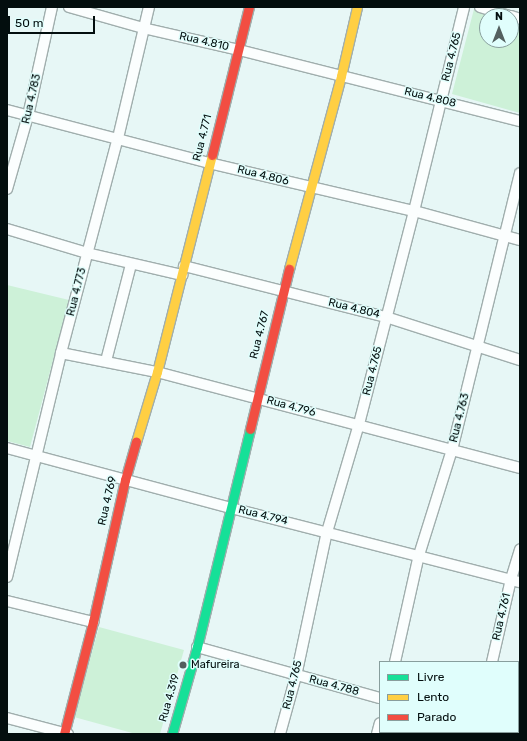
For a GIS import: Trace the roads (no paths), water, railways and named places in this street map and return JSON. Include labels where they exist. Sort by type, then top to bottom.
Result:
[{"type":"street","name":"Rua 4.783","points":[[7,189],[28,116],[52,7]]},
{"type":"street","name":"Rua 4.810","points":[[69,7],[143,28],[239,50],[340,76]]},
{"type":"street","name":"Rua 4.773","points":[[7,577],[61,353],[118,138],[149,7]]},
{"type":"street","name":"Rua 4.771","points":[[183,270],[249,7]]},
{"type":"street","name":"Rua 4.767","points":[[191,669],[283,291],[357,7]]},
{"type":"street","name":"Rua 4.765","points":[[280,734],[296,676],[327,532],[359,424],[414,211],[464,7]]},
{"type":"street","name":"Rua 4.808","points":[[340,76],[520,121]]},
{"type":"street","name":"Rua 4.806","points":[[7,110],[209,163],[414,211],[520,240]]},
{"type":"street","name":"Rua 4.763","points":[[395,661],[419,555],[452,450],[520,172]]},
{"type":"street","name":"Rua 4.804","points":[[7,229],[87,253],[131,264],[183,270],[283,291],[386,317],[520,360]]},
{"type":"street","points":[[106,361],[131,264]]},
{"type":"street","name":"Rua 4.769","points":[[66,734],[125,480],[157,372],[183,270]]},
{"type":"street","name":"Rua 4.796","points":[[61,353],[157,372],[359,424],[520,468]]},
{"type":"street","name":"Rua 4.794","points":[[7,448],[231,508],[516,580]]},
{"type":"street","name":"Rua 4.761","points":[[492,661],[516,580],[520,549]]},
{"type":"street","points":[[7,601],[93,622]]},
{"type":"street","name":"Rua 4.788","points":[[197,647],[296,676],[379,698]]},
{"type":"street","name":"Rua 4.319","points":[[172,734],[191,669]]},
{"type":"street","points":[[7,718],[66,734]]},
{"type":"place","name":"Mafureira","points":[[183,665]]}]
